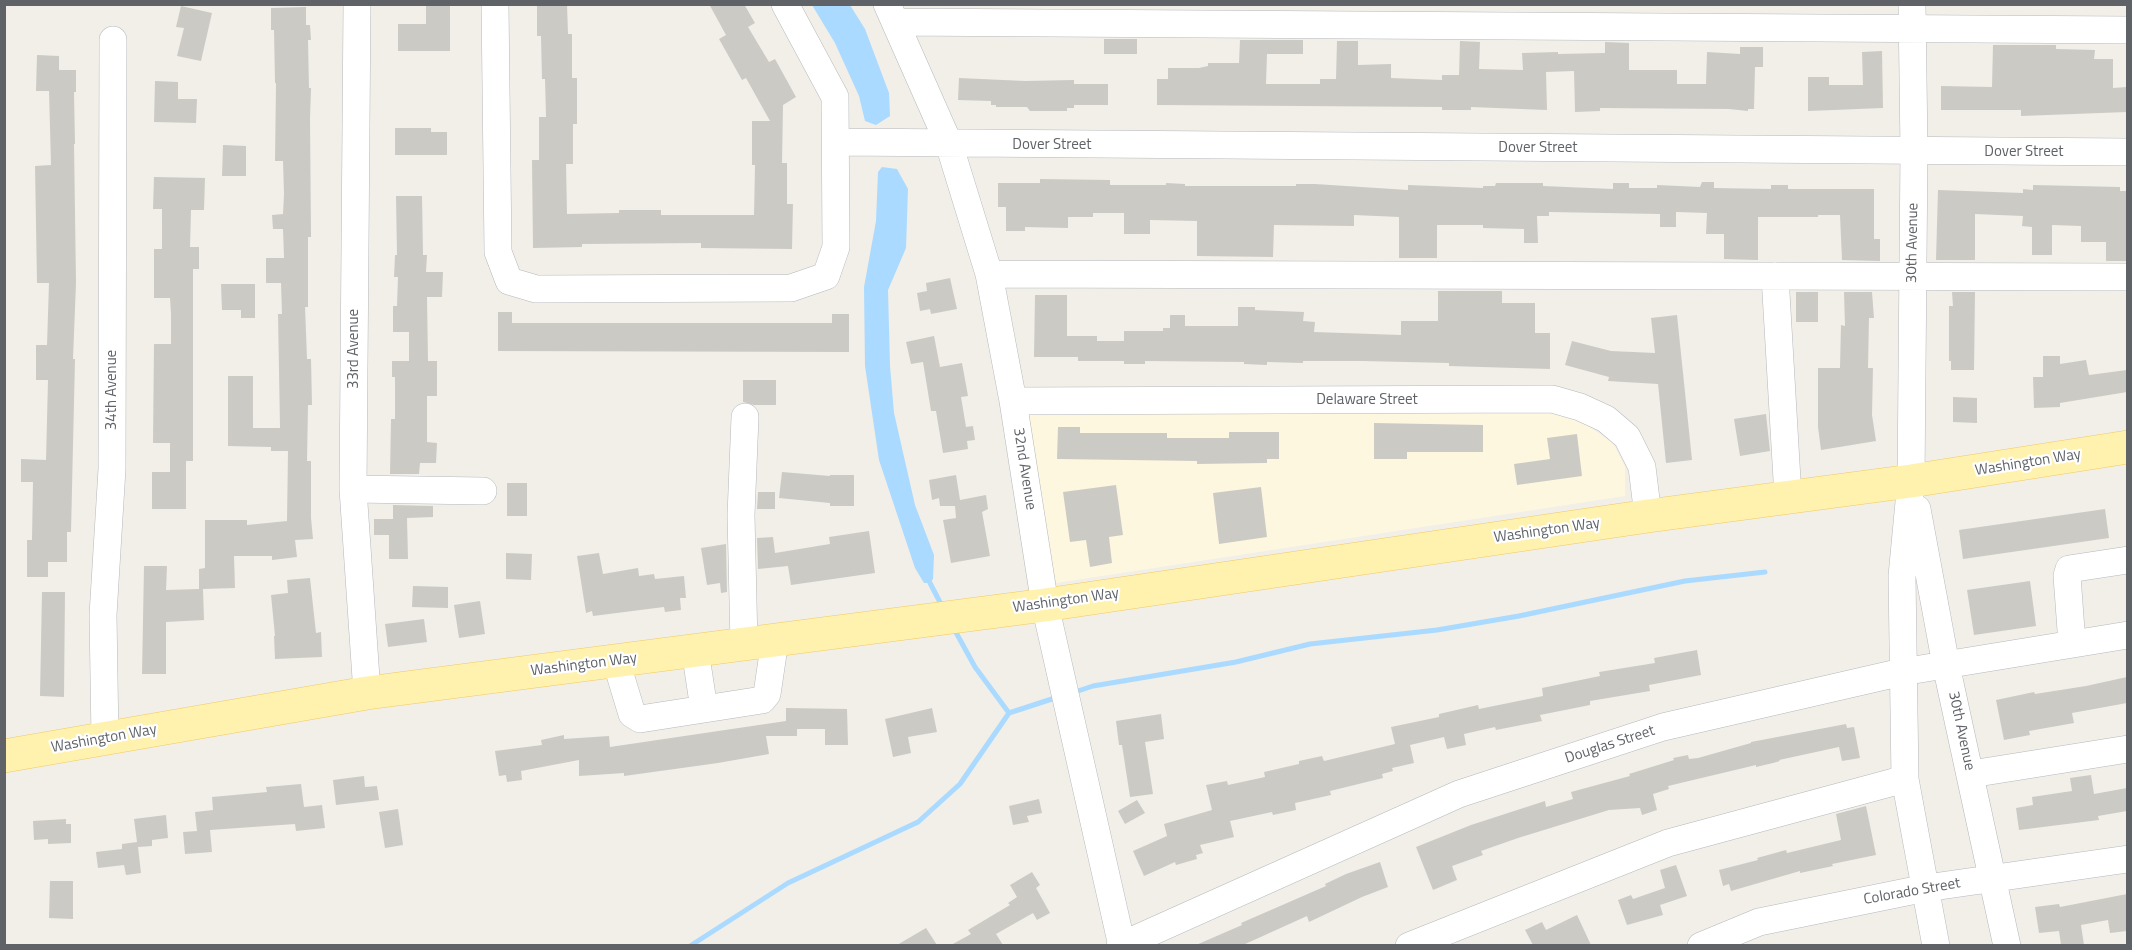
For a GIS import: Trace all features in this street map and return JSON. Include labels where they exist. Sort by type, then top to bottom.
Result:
[{"type":"main road","name":"Washington Way","points":[[4,756],[367,693],[1045,605],[1648,516],[1911,481],[2127,447]]},
{"type":"street","name":"33rd Avenue","points":[[357,4],[353,489],[367,693]]},
{"type":"street","points":[[495,4],[498,252],[509,280],[536,289],[791,288],[826,276],[836,247],[835,97],[785,4]]},
{"type":"street","points":[[891,13],[1912,16],[2127,30]]},
{"type":"street","name":"32nd Avenue","points":[[891,13],[949,144],[989,274],[1013,402],[1045,605],[1121,945]]},
{"type":"street","name":"30th Avenue","points":[[1912,16],[1914,151],[1911,481],[1902,576],[1902,672],[1905,779],[1936,945]]},
{"type":"street","name":"34th Avenue","points":[[105,739],[103,615],[112,469],[113,40]]},
{"type":"street","name":"Dover Street","points":[[837,142],[2127,152]]},
{"type":"street","points":[[989,274],[2127,277]]},
{"type":"street","points":[[1775,276],[1788,497]]},
{"type":"street","name":"Delaware Street","points":[[1013,402],[1552,399],[1580,407],[1606,419],[1627,437],[1642,466],[1648,516]]},
{"type":"street","points":[[616,661],[632,714],[640,719],[762,700],[768,694],[741,515],[745,417]]},
{"type":"street","name":"30th Avenue","points":[[1911,481],[1946,665],[2007,945]]},
{"type":"street","points":[[353,489],[483,491]]},
{"type":"street","points":[[2072,644],[2067,576],[2069,569],[2127,560]]},
{"type":"street","name":"Douglas Street","points":[[1121,945],[1459,794],[1663,727],[1902,672],[2127,635]]},
{"type":"street","points":[[695,651],[704,709]]},
{"type":"street","points":[[1971,774],[2127,750]]},
{"type":"street","points":[[1410,945],[1668,843],[1905,779]]},
{"type":"street","name":"Colorado Street","points":[[1701,945],[1759,922],[1926,888],[2127,859]]},
{"type":"shaded area","points":[[1022,413],[1554,413],[1581,421],[1613,443],[1625,467],[1625,496],[1056,583]]},
{"type":"water","points":[[812,5],[850,5],[865,29],[889,93],[890,116],[876,125],[865,121],[859,96],[835,43]]},
{"type":"water","points":[[882,167],[897,169],[908,189],[906,248],[888,290],[890,366],[894,413],[915,505],[934,555],[933,579],[930,583],[924,583],[915,568],[879,460],[865,366],[864,287],[876,221],[878,172]]},
{"type":"building","points":[[426,4],[450,4],[450,51],[398,51],[398,24],[426,24]]},
{"type":"building","points":[[537,4],[567,4],[568,34],[572,34],[572,78],[577,78],[577,124],[573,124],[573,164],[566,164],[567,214],[661,210],[661,215],[754,215],[755,165],[752,165],[752,121],[770,121],[746,78],[742,80],[719,39],[726,35],[709,4],[744,4],[755,23],[748,27],[769,62],[775,59],[796,97],[783,105],[782,163],[787,163],[787,204],[793,204],[792,249],[701,248],[701,243],[582,244],[582,247],[533,248],[532,160],[539,160],[539,117],[546,117],[541,36],[537,36]]},
{"type":"building","points":[[181,6],[212,13],[201,61],[177,56],[184,28],[176,27]]},
{"type":"building","points":[[306,7],[306,25],[310,25],[311,40],[308,40],[309,88],[311,88],[311,237],[308,237],[308,307],[305,307],[307,359],[311,359],[312,405],[308,405],[307,461],[311,461],[313,539],[295,540],[297,557],[272,560],[272,556],[234,556],[235,588],[203,589],[204,620],[166,622],[166,674],[142,674],[144,566],[167,566],[166,590],[199,589],[199,569],[205,568],[205,520],[247,520],[247,525],[287,521],[288,451],[271,451],[271,447],[228,446],[228,376],[253,376],[253,428],[280,428],[278,314],[282,314],[281,283],[266,283],[266,258],[284,258],[283,229],[273,229],[272,215],[283,214],[284,194],[283,161],[275,161],[276,83],[271,8]]},
{"type":"building","points":[[1104,39],[1137,39],[1137,54],[1104,54]]},
{"type":"building","points":[[1240,40],[1303,40],[1303,54],[1267,54],[1266,84],[1320,84],[1320,79],[1336,79],[1337,41],[1358,41],[1358,65],[1391,64],[1391,78],[1442,80],[1442,75],[1459,75],[1460,41],[1480,42],[1479,69],[1523,70],[1522,53],[1605,53],[1605,42],[1629,43],[1629,70],[1677,70],[1677,84],[1706,84],[1707,52],[1740,54],[1740,47],[1763,47],[1763,67],[1755,67],[1754,109],[1748,109],[1748,111],[1600,108],[1600,111],[1575,112],[1574,71],[1546,72],[1547,110],[1471,107],[1471,110],[1442,110],[1442,107],[1157,105],[1157,79],[1168,79],[1168,68],[1199,68],[1208,66],[1208,63],[1239,63]]},
{"type":"building","points":[[1993,45],[2056,45],[2056,49],[2095,50],[2094,59],[2113,59],[2113,88],[2127,87],[2127,112],[2021,116],[2021,110],[1941,110],[1941,86],[1992,87]]},
{"type":"building","points":[[1882,51],[1883,108],[1808,111],[1808,77],[1829,77],[1829,85],[1863,85],[1862,52]]},
{"type":"building","points":[[37,55],[59,56],[59,70],[76,70],[74,144],[76,283],[71,532],[67,532],[67,562],[48,562],[48,577],[27,577],[27,540],[32,540],[33,482],[21,482],[21,459],[46,460],[48,380],[36,380],[36,345],[47,345],[49,283],[37,283],[35,166],[51,165],[49,91],[36,91]]},
{"type":"building","points":[[959,78],[1025,81],[1074,80],[1074,84],[1108,84],[1108,105],[1074,105],[1074,108],[1067,108],[1067,111],[1030,111],[1027,107],[996,107],[996,105],[991,105],[991,101],[958,100]]},
{"type":"building","points":[[155,81],[178,82],[178,99],[197,99],[196,123],[154,122]]},
{"type":"building","points":[[395,128],[431,128],[431,132],[447,132],[447,155],[395,155]]},
{"type":"building","points":[[223,145],[246,146],[246,176],[222,176]]},
{"type":"building","points":[[154,177],[205,178],[204,210],[191,210],[190,247],[199,247],[199,269],[193,269],[193,461],[186,461],[186,509],[152,509],[152,472],[170,472],[170,443],[153,443],[154,344],[171,344],[170,298],[154,298],[154,249],[162,249],[162,209],[153,209]]},
{"type":"building","points":[[1040,179],[1110,180],[1110,185],[1166,185],[1166,183],[1185,184],[1185,186],[1296,186],[1296,184],[1315,184],[1408,190],[1408,185],[1483,188],[1483,186],[1495,186],[1496,183],[1543,183],[1543,186],[1613,189],[1613,183],[1629,183],[1629,188],[1657,188],[1657,185],[1700,187],[1702,182],[1714,182],[1714,188],[1771,189],[1771,185],[1788,185],[1788,189],[1874,189],[1874,239],[1880,239],[1880,261],[1842,260],[1840,215],[1758,217],[1758,260],[1724,259],[1724,234],[1706,234],[1707,213],[1676,212],[1676,227],[1660,227],[1660,214],[1549,212],[1549,216],[1537,216],[1538,243],[1524,243],[1524,229],[1483,228],[1483,225],[1437,225],[1437,258],[1399,258],[1399,217],[1354,215],[1354,226],[1274,225],[1273,257],[1197,256],[1197,221],[1150,220],[1150,234],[1124,234],[1124,213],[1093,213],[1093,217],[1068,217],[1068,228],[1025,227],[1025,231],[1006,231],[1006,207],[998,207],[998,183],[1040,183]]},
{"type":"building","points":[[2033,185],[2120,187],[2120,191],[2127,191],[2127,261],[2106,261],[2106,242],[2081,242],[2081,226],[2052,225],[2052,255],[2032,255],[2032,227],[2022,226],[2023,216],[1975,214],[1975,260],[1936,260],[1938,190],[2023,193],[2023,189],[2033,190]]},
{"type":"building","points":[[396,196],[422,196],[423,255],[427,255],[426,272],[443,272],[442,297],[427,297],[428,361],[437,361],[437,396],[427,396],[427,442],[437,443],[436,463],[420,463],[419,474],[390,474],[391,419],[395,419],[395,377],[392,377],[392,361],[409,361],[409,332],[393,332],[393,306],[397,306],[398,277],[394,277],[395,255],[397,255]]},
{"type":"building","points":[[950,278],[957,309],[931,314],[930,309],[920,311],[917,293],[927,291],[926,283]]},
{"type":"building","points":[[221,284],[255,284],[255,318],[241,318],[241,310],[222,310]]},
{"type":"building","points":[[1438,291],[1502,291],[1502,303],[1535,303],[1535,333],[1550,333],[1550,369],[1362,361],[1267,362],[1267,365],[1244,364],[1244,362],[1145,361],[1145,364],[1124,364],[1124,361],[1078,361],[1078,357],[1034,357],[1035,295],[1067,295],[1067,336],[1097,336],[1097,341],[1124,341],[1124,331],[1163,331],[1163,328],[1170,328],[1170,315],[1185,315],[1185,326],[1238,326],[1238,307],[1304,312],[1303,321],[1315,322],[1314,332],[1401,335],[1401,321],[1438,321]]},
{"type":"building","points":[[1796,292],[1818,292],[1818,322],[1796,322]]},
{"type":"building","points":[[1844,292],[1872,292],[1874,318],[1869,318],[1868,368],[1873,368],[1872,415],[1876,441],[1821,450],[1818,427],[1818,368],[1840,368],[1841,325],[1845,326]]},
{"type":"building","points":[[1952,292],[1975,292],[1974,370],[1951,370],[1949,306],[1953,306]]},
{"type":"building","points":[[498,312],[512,312],[512,323],[832,323],[832,314],[849,314],[849,352],[498,351]]},
{"type":"building","points":[[1677,315],[1692,460],[1666,463],[1658,384],[1608,381],[1609,377],[1565,365],[1572,341],[1611,351],[1655,353],[1651,318]]},
{"type":"building","points":[[934,336],[940,367],[962,363],[968,396],[961,397],[966,427],[973,426],[975,440],[967,441],[968,449],[943,453],[936,411],[931,411],[923,362],[911,364],[906,342]]},
{"type":"building","points":[[2043,356],[2060,356],[2060,364],[2086,360],[2089,375],[2127,370],[2127,392],[2060,403],[2060,407],[2034,408],[2033,377],[2043,377]]},
{"type":"building","points":[[743,380],[776,380],[776,405],[754,405],[743,402]]},
{"type":"building","points":[[1953,397],[1977,398],[1977,423],[1953,422]]},
{"type":"building","points":[[1766,414],[1770,451],[1740,456],[1734,419]]},
{"type":"building","points":[[1374,423],[1483,425],[1483,452],[1407,452],[1407,459],[1374,459]]},
{"type":"building","points":[[1058,427],[1080,427],[1080,433],[1167,433],[1167,438],[1229,438],[1229,432],[1279,432],[1279,459],[1267,459],[1267,463],[1197,464],[1197,461],[1057,459]]},
{"type":"building","points":[[1577,434],[1582,476],[1517,485],[1514,464],[1550,459],[1547,438]]},
{"type":"building","points":[[782,472],[830,476],[854,475],[854,506],[830,506],[830,503],[779,498]]},
{"type":"building","points":[[956,475],[960,500],[986,495],[988,509],[982,512],[990,556],[951,563],[943,520],[956,518],[955,506],[940,506],[939,498],[932,500],[929,480]]},
{"type":"building","points":[[507,483],[527,483],[527,516],[507,516]]},
{"type":"building","points":[[1116,485],[1123,535],[1109,537],[1112,563],[1090,567],[1086,540],[1070,542],[1063,492]]},
{"type":"building","points":[[1261,487],[1267,537],[1219,544],[1213,493]]},
{"type":"building","points":[[758,492],[775,492],[775,509],[757,509]]},
{"type":"building","points":[[393,505],[433,506],[433,517],[407,518],[408,559],[389,559],[389,535],[374,535],[374,519],[393,519]]},
{"type":"building","points":[[2105,509],[2109,538],[1963,559],[1959,530]]},
{"type":"building","points":[[869,531],[875,573],[791,585],[788,566],[758,569],[757,538],[773,537],[775,553],[830,544],[829,537]]},
{"type":"building","points":[[726,544],[727,592],[721,593],[720,583],[707,585],[701,548]]},
{"type":"building","points":[[506,553],[532,554],[531,580],[506,579]]},
{"type":"building","points":[[599,553],[603,574],[638,568],[639,576],[654,574],[655,579],[684,576],[686,598],[680,598],[681,610],[665,612],[664,607],[593,616],[592,611],[586,613],[577,556]]},
{"type":"building","points":[[310,578],[316,633],[321,632],[322,657],[275,659],[271,595],[288,593],[287,580]]},
{"type":"building","points":[[2030,581],[2036,626],[1974,635],[1967,590]]},
{"type":"building","points":[[413,586],[448,587],[448,608],[412,607]]},
{"type":"building","points":[[42,592],[65,592],[64,697],[40,696]]},
{"type":"building","points":[[480,601],[485,634],[459,638],[454,605]]},
{"type":"building","points":[[424,619],[427,642],[388,647],[385,624]]},
{"type":"building","points":[[1697,650],[1701,675],[1649,685],[1650,691],[1590,701],[1590,705],[1540,715],[1542,721],[1496,730],[1495,727],[1464,734],[1466,745],[1447,749],[1444,737],[1410,745],[1414,763],[1392,768],[1393,771],[1382,774],[1383,778],[1330,791],[1331,795],[1295,803],[1296,810],[1273,815],[1272,812],[1230,821],[1234,837],[1200,845],[1203,853],[1196,855],[1197,859],[1176,865],[1175,862],[1144,876],[1133,851],[1167,836],[1164,824],[1212,810],[1206,785],[1227,781],[1228,785],[1265,777],[1264,772],[1299,764],[1299,761],[1322,756],[1324,761],[1395,744],[1391,727],[1439,717],[1439,714],[1478,705],[1479,709],[1543,696],[1542,688],[1600,676],[1599,672],[1655,663],[1654,658]]},
{"type":"building","points":[[2127,677],[2127,703],[2072,713],[2074,723],[2029,731],[2030,735],[2004,740],[1996,700]]},
{"type":"building","points":[[786,708],[847,709],[848,745],[825,745],[825,729],[797,729],[797,736],[766,736],[769,754],[718,763],[624,776],[624,773],[579,776],[579,760],[521,771],[522,780],[507,782],[506,775],[499,776],[495,751],[542,745],[541,740],[564,735],[564,739],[609,736],[610,747],[786,721]]},
{"type":"building","points":[[932,708],[937,732],[908,737],[911,753],[893,757],[885,719]]},
{"type":"building","points":[[1161,714],[1164,739],[1145,742],[1153,794],[1130,797],[1116,721]]},
{"type":"building","points":[[1846,724],[1847,728],[1854,727],[1860,758],[1842,761],[1839,747],[1668,786],[1669,789],[1653,794],[1657,810],[1642,815],[1640,808],[1609,810],[1481,851],[1483,855],[1452,866],[1457,880],[1433,890],[1416,847],[1471,825],[1545,801],[1546,807],[1573,799],[1571,792],[1630,776],[1629,774],[1674,760],[1673,758],[1688,755],[1689,759],[1698,758],[1751,742]]},
{"type":"building","points":[[2091,775],[2094,794],[2127,788],[2127,811],[2098,816],[2099,820],[2019,830],[2016,808],[2033,805],[2032,797],[2072,791],[2070,778]]},
{"type":"building","points":[[364,776],[365,787],[377,786],[379,800],[336,805],[333,780]]},
{"type":"building","points":[[301,784],[304,807],[322,805],[325,828],[296,831],[295,824],[210,830],[212,852],[185,854],[183,832],[197,831],[195,812],[213,810],[212,797],[267,792],[266,787]]},
{"type":"building","points":[[1039,799],[1042,813],[1027,816],[1029,822],[1013,825],[1009,806]]},
{"type":"building","points":[[1137,800],[1145,813],[1125,824],[1118,811]]},
{"type":"building","points":[[1866,806],[1876,855],[1800,873],[1800,871],[1731,891],[1729,884],[1723,886],[1719,870],[1786,850],[1787,853],[1841,840],[1836,814]]},
{"type":"building","points":[[398,809],[403,845],[385,848],[379,812]]},
{"type":"building","points":[[166,815],[168,838],[152,840],[152,846],[138,847],[141,873],[126,875],[124,865],[98,868],[96,852],[122,849],[122,844],[137,842],[134,819]]},
{"type":"building","points":[[66,819],[66,824],[71,824],[71,843],[48,844],[48,839],[34,840],[33,821]]},
{"type":"building","points":[[1380,862],[1388,887],[1309,922],[1307,916],[1243,945],[1196,945],[1326,886],[1325,884],[1346,874]]},
{"type":"building","points":[[1676,865],[1687,896],[1660,905],[1663,915],[1627,925],[1618,900],[1631,895],[1633,899],[1665,888],[1660,870]]},
{"type":"building","points":[[1032,872],[1040,885],[1036,888],[1050,913],[1037,920],[1033,913],[996,934],[1003,945],[951,945],[971,934],[968,930],[1010,905],[1008,903],[1017,897],[1010,885]]},
{"type":"building","points":[[50,881],[73,881],[73,919],[49,918]]},
{"type":"building","points":[[2127,894],[2127,931],[2110,933],[2108,920],[2081,925],[2084,945],[2061,945],[2059,931],[2039,933],[2035,907],[2059,904],[2060,907]]},
{"type":"building","points":[[1577,915],[1591,945],[1533,945],[1525,930],[1542,922],[1546,930]]},
{"type":"building","points":[[926,928],[937,945],[897,945]]},
{"type":"waterway","points":[[1072,693],[1093,686],[1236,662],[1310,644],[1437,630],[1519,616],[1685,581],[1765,572]]},
{"type":"waterway","points":[[930,583],[943,608]]},
{"type":"waterway","points":[[953,627],[975,667],[1009,713]]},
{"type":"waterway","points":[[690,946],[788,883],[918,822],[960,784],[1009,713],[1058,697]]}]
